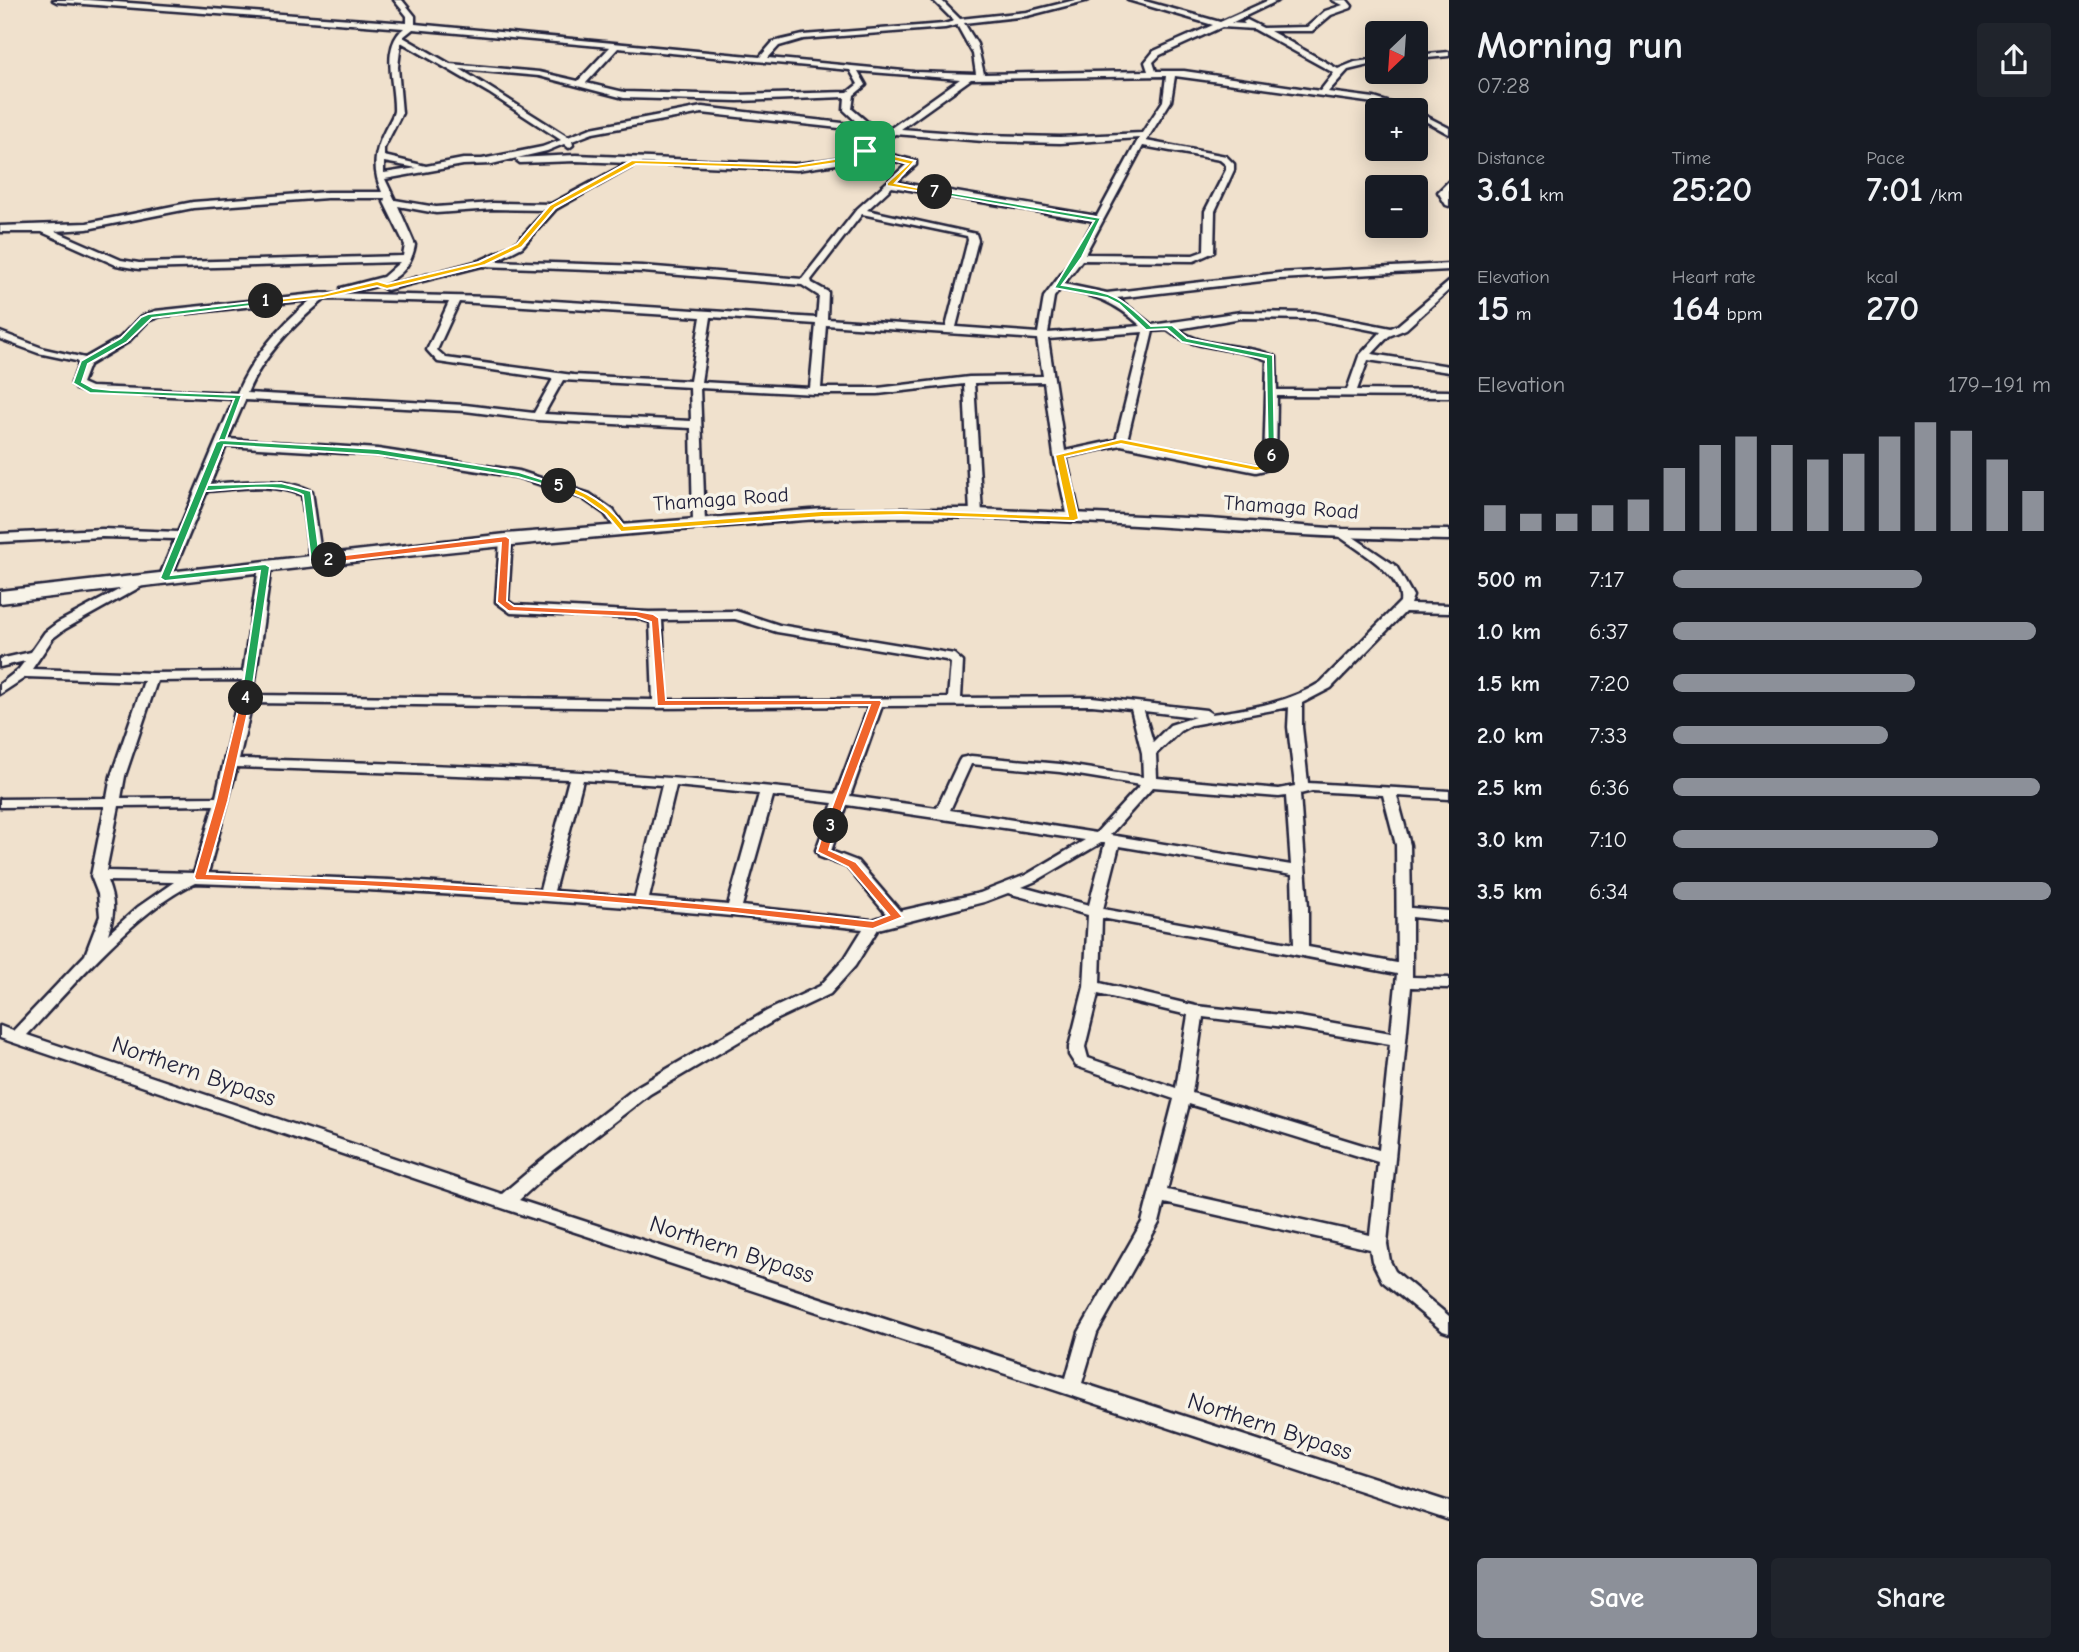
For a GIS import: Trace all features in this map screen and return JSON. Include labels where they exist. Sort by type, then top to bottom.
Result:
[{"type":"main road","name":"Thamaga Road","points":[[0,597],[506,539],[822,514],[976,514],[1209,524],[1343,534],[1449,535]]},
{"type":"street","points":[[57,0],[411,26],[853,69],[968,77],[1171,72],[1365,100]]},
{"type":"street","points":[[149,7],[193,0],[210,12]]},
{"type":"street","points":[[382,285],[396,273],[410,245],[387,199],[381,180],[380,148],[398,113],[394,67],[398,37],[411,26],[411,16],[398,0]]},
{"type":"street","points":[[937,0],[961,21],[979,59],[980,77]]},
{"type":"street","points":[[763,59],[776,44],[803,37],[945,26],[961,21],[1027,14],[1085,0]]},
{"type":"street","points":[[1132,0],[1219,24],[1309,29],[1328,13],[1348,6],[1336,0]]},
{"type":"street","points":[[1152,72],[1149,62],[1157,53],[1275,0]]},
{"type":"street","points":[[1244,13],[1246,21],[1256,28],[1337,72]]},
{"type":"street","points":[[398,37],[451,66],[567,140],[576,158]]},
{"type":"street","points":[[582,83],[616,46]]},
{"type":"street","points":[[1428,56],[1449,54]]},
{"type":"street","points":[[1323,93],[1337,72],[1352,64],[1365,62]]},
{"type":"street","points":[[451,66],[539,74],[624,95],[738,98],[850,94],[862,85],[853,69]]},
{"type":"street","points":[[1074,519],[1060,455],[1042,336],[1049,298],[1079,257],[1143,139],[1168,99],[1171,72]]},
{"type":"street","points":[[483,161],[576,158],[796,167],[843,160],[865,151],[968,77]]},
{"type":"street","points":[[850,94],[848,110],[869,128]]},
{"type":"street","points":[[327,195],[431,168],[544,149],[591,131],[702,110],[892,131],[1060,140],[1143,139],[1223,158],[1230,164],[1230,170],[1209,211],[1209,252],[1194,258],[1079,257]]},
{"type":"street","points":[[1428,120],[1449,131]]},
{"type":"street","points":[[806,282],[860,211],[913,163],[865,151]]},
{"type":"street","points":[[380,158],[431,168]]},
{"type":"street","points":[[635,162],[553,207],[519,245],[482,263],[323,296],[159,313],[144,319],[124,340],[84,363],[78,383],[90,390],[452,407],[537,417],[697,425]]},
{"type":"street","points":[[890,184],[1098,219]]},
{"type":"street","points":[[1449,184],[1443,192],[1449,203]]},
{"type":"street","points":[[0,229],[87,226],[193,205],[327,195],[387,199],[436,210],[553,207]]},
{"type":"street","points":[[860,211],[971,234],[973,240],[951,328]]},
{"type":"street","points":[[40,229],[119,263],[139,266],[405,259]]},
{"type":"street","points":[[482,263],[685,272],[806,282],[823,292],[814,391]]},
{"type":"street","points":[[1109,296],[1221,280],[1449,267]]},
{"type":"street","points":[[382,285],[424,298]]},
{"type":"street","points":[[1351,394],[1364,356],[1390,331],[1402,327],[1449,285]]},
{"type":"street","points":[[1057,286],[1109,296],[1121,302],[1149,328]]},
{"type":"street","points":[[165,578],[248,379],[292,320],[323,296],[424,298],[951,328],[1042,336],[1169,327],[1233,316],[1306,315],[1390,331]]},
{"type":"street","points":[[455,300],[432,350],[435,355],[451,362],[560,376],[814,391],[878,391],[969,380],[1047,379]]},
{"type":"street","points":[[699,523],[695,386],[706,315]]},
{"type":"street","points":[[1060,455],[1121,442],[1268,468],[1272,461],[1270,357],[1185,340],[1169,327]]},
{"type":"street","points":[[1121,442],[1149,328]]},
{"type":"street","points":[[0,335],[84,363]]},
{"type":"street","points":[[1364,356],[1449,369]]},
{"type":"street","points":[[537,417],[560,376]]},
{"type":"street","points":[[969,380],[976,514]]},
{"type":"street","points":[[1272,393],[1449,394]]},
{"type":"street","points":[[221,442],[378,452],[519,474],[586,496],[609,512],[621,529]]},
{"type":"street","points":[[204,488],[281,486],[296,487],[308,493],[316,561]]},
{"type":"street","points":[[0,538],[102,533],[183,536]]},
{"type":"street","points":[[1149,753],[1175,727],[1187,722],[1315,694],[1402,608],[1407,596],[1392,569],[1343,534]]},
{"type":"street","points":[[506,539],[502,602],[511,609],[649,616],[736,615],[777,628],[950,657],[957,662],[954,701]]},
{"type":"street","points":[[16,1037],[92,957],[143,910],[196,877],[222,801],[246,699],[265,567]]},
{"type":"street","points":[[0,690],[23,673],[49,635],[145,581]]},
{"type":"street","points":[[1402,608],[1449,609]]},
{"type":"street","points":[[649,616],[657,625],[660,704]]},
{"type":"street","points":[[0,663],[35,655]]},
{"type":"street","points":[[23,673],[152,677],[250,676]]},
{"type":"street","points":[[92,957],[107,916],[105,894],[98,876],[118,776],[152,677]]},
{"type":"street","points":[[246,699],[660,704],[1092,701],[1222,715]]},
{"type":"street","points":[[1296,700],[1301,949]]},
{"type":"street","points":[[877,702],[823,852],[852,864],[897,917]]},
{"type":"street","points":[[98,876],[363,882],[734,909],[873,925],[984,897],[1009,888],[1106,839],[1150,782],[1149,753],[1136,705]]},
{"type":"street","points":[[942,815],[966,761],[971,760],[1060,768],[1150,782],[1279,793],[1312,786],[1449,795]]},
{"type":"street","points":[[230,763],[436,768],[578,775],[767,791],[840,799],[1106,839],[1298,871]]},
{"type":"street","points":[[546,894],[578,775]]},
{"type":"street","points":[[641,903],[670,782]]},
{"type":"street","points":[[734,909],[767,791]]},
{"type":"street","points":[[1389,791],[1403,845],[1405,976],[1378,1244],[1381,1261],[1388,1276],[1449,1326]]},
{"type":"street","points":[[0,803],[222,801]]},
{"type":"street","points":[[1106,839],[1095,912],[1092,987],[1077,1047],[1077,1055],[1082,1062],[1385,1158]]},
{"type":"street","points":[[1009,888],[1095,912],[1301,949],[1405,976],[1449,983]]},
{"type":"street","points":[[1406,912],[1449,916]]},
{"type":"street","points":[[505,1202],[547,1165],[644,1090],[772,1015],[825,990],[850,962],[873,925]]},
{"type":"street","points":[[1092,987],[1196,1011],[1300,1023],[1399,1040]]},
{"type":"street","points":[[1072,1387],[1088,1332],[1146,1234],[1183,1096],[1196,1011]]},
{"type":"street","name":"Northern Bypass","points":[[0,1032],[505,1202],[1449,1511]]},
{"type":"street","points":[[1158,1195],[1378,1244]]},
{"type":"route","points":[[865,151],[843,160],[796,167],[635,162],[553,207],[519,245],[482,263],[387,286],[377,284],[323,296],[159,313],[144,319],[124,340],[84,363],[78,383],[80,387],[90,390],[111,392],[239,396],[221,442],[204,488],[281,486],[296,487],[308,493],[316,561],[506,539],[502,602],[511,609],[649,616],[656,620],[657,625],[660,704],[877,702],[822,850],[825,854],[852,864],[897,917],[873,925],[734,909],[546,894],[363,882],[200,877],[222,801],[246,699],[265,567],[165,578],[221,442],[378,452],[519,474],[586,496],[609,512],[621,529],[822,514],[976,514],[1074,519],[1060,455],[1121,442],[1256,468],[1270,466],[1270,357],[1185,340],[1169,327],[1149,328],[1121,302],[1109,296],[1057,286],[1079,257],[1098,219],[890,184],[913,163],[912,161],[865,151]]}]
